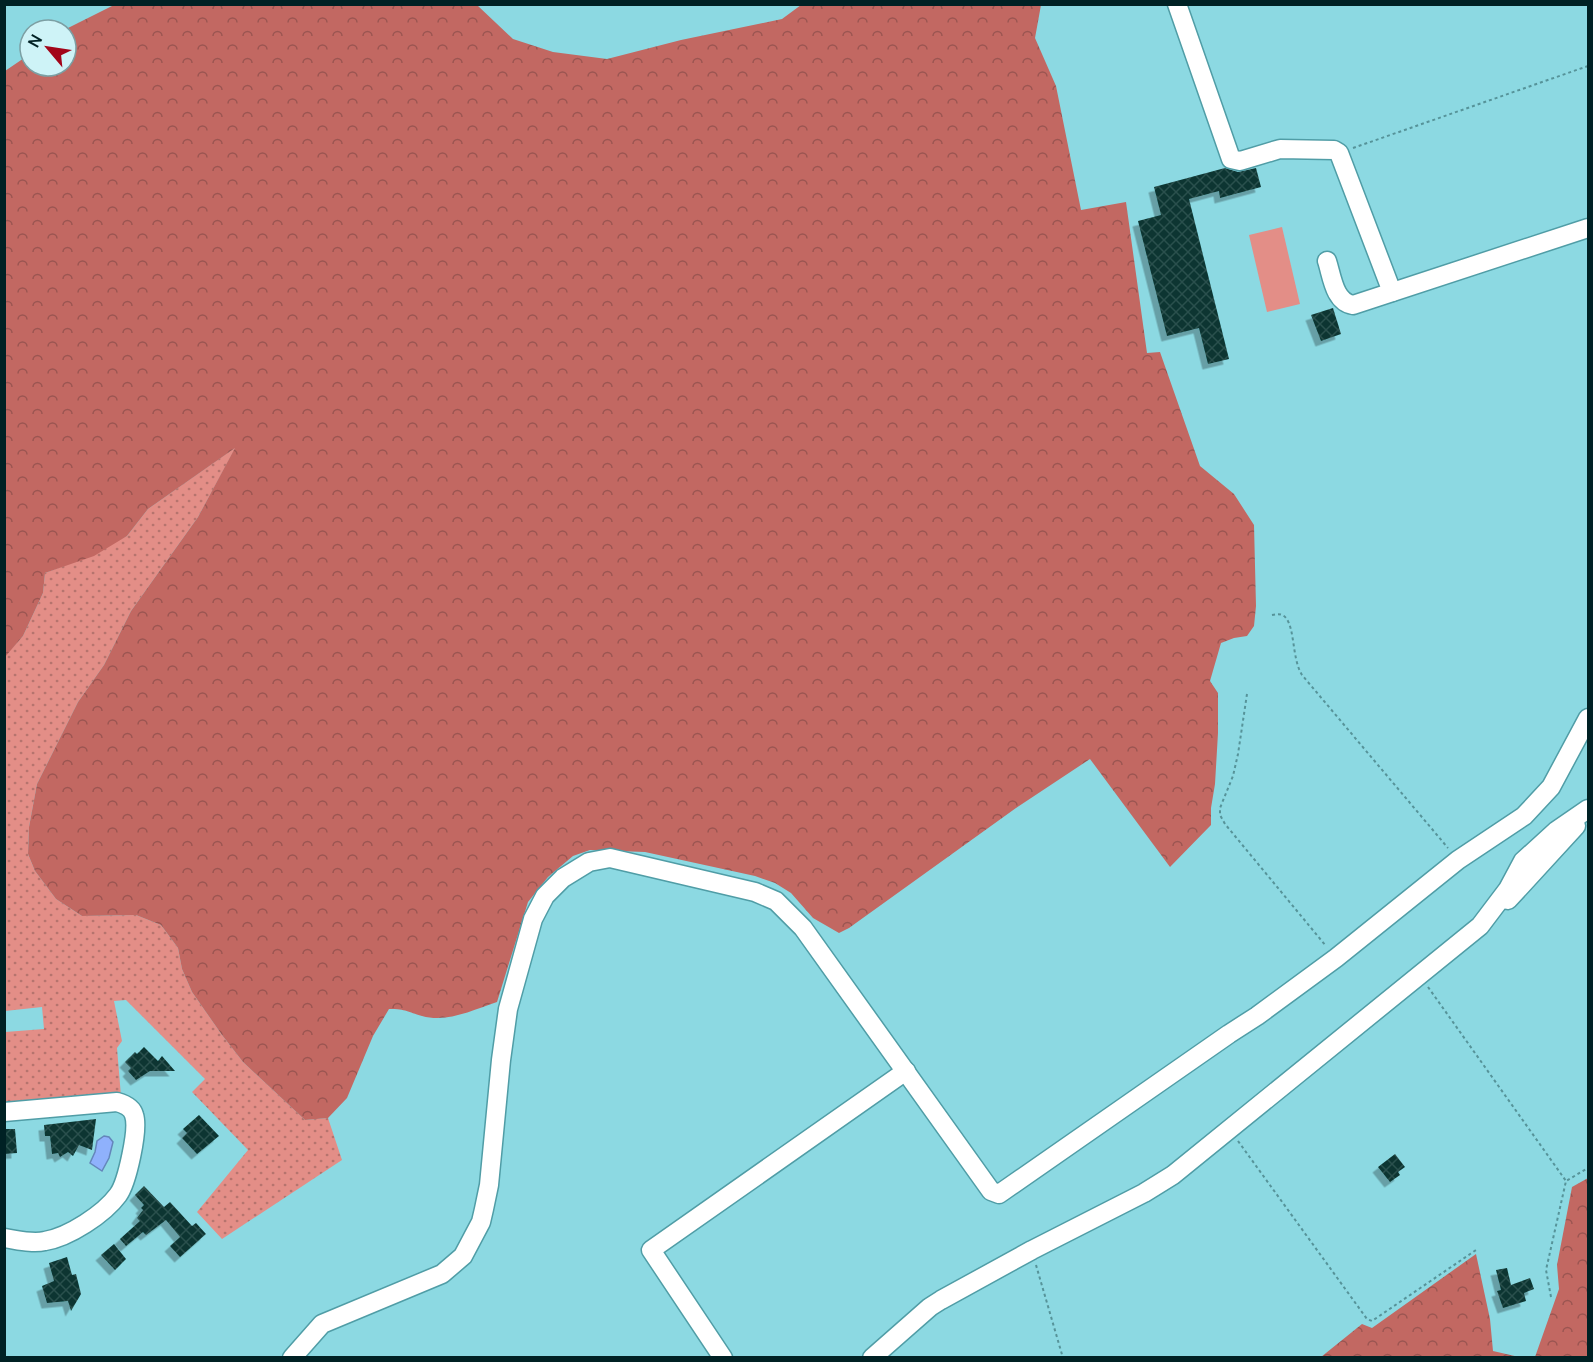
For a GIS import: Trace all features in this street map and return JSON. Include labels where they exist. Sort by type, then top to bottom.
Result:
[{"type":"street","points":[[1177,4],[1231,159],[1240,161],[1280,149],[1334,150],[1340,153],[1392,292]]},
{"type":"street","points":[[1327,261],[1336,291],[1343,301],[1353,305],[1588,228]]},
{"type":"street","points":[[292,1358],[322,1324],[334,1317],[432,1280],[464,1256],[481,1222],[489,1185],[506,1020],[527,936],[538,907],[545,896],[579,866],[610,858],[755,892],[776,901],[803,928],[991,1191],[999,1194],[1257,1016],[1336,958],[1458,860],[1513,825],[1543,797],[1560,772],[1588,718]]},
{"type":"street","points":[[1480,926],[1508,889],[1523,861],[1556,831],[1588,809]]},
{"type":"street","points":[[872,1358],[930,1307],[1173,1175],[1480,926],[1515,894],[1588,814]]},
{"type":"street","points":[[723,1358],[651,1250],[906,1071]]},
{"type":"street","points":[[4,1112],[117,1102],[128,1106],[135,1118],[131,1156],[124,1181],[118,1194],[106,1208],[53,1239],[37,1242],[4,1238]]},
{"type":"path","points":[[1340,153],[1588,66]]},
{"type":"path","points":[[1272,615],[1279,614],[1285,617],[1289,624],[1294,658],[1302,675],[1458,860]]},
{"type":"path","points":[[1246,694],[1238,754],[1233,776],[1220,808],[1220,815],[1336,958]]},
{"type":"path","points":[[1419,975],[1566,1181]]},
{"type":"path","points":[[1229,1129],[1367,1319],[1376,1320],[1476,1250]]},
{"type":"path","points":[[1551,1297],[1546,1270],[1566,1181],[1588,1168]]},
{"type":"path","points":[[1032,1250],[1063,1358]]},
{"type":"shaded area","points":[[1282,227],[1300,304],[1267,312],[1249,235]]},
{"type":"shaded area","points":[[236,447],[198,517],[131,611],[104,665],[78,702],[37,784],[29,827],[28,854],[35,871],[56,899],[82,916],[136,915],[161,925],[178,948],[182,969],[192,992],[243,1062],[305,1120],[328,1118],[342,1160],[222,1239],[197,1212],[248,1150],[192,1092],[205,1079],[126,1000],[114,1001],[122,1041],[117,1048],[121,1096],[5,1107],[5,1032],[44,1029],[42,1007],[5,1011],[4,657],[23,636],[43,593],[45,573],[127,536],[148,509]]},
{"type":"green space","points":[[114,5],[477,5],[513,39],[553,52],[607,59],[681,40],[782,19],[801,5],[1041,5],[1035,38],[1056,86],[1081,210],[1126,202],[1147,353],[1160,352],[1200,466],[1234,494],[1254,525],[1256,606],[1254,626],[1247,636],[1221,643],[1210,681],[1218,693],[1218,733],[1211,825],[1170,867],[1090,759],[1016,808],[839,933],[813,918],[791,893],[775,883],[755,876],[645,852],[590,850],[573,856],[548,877],[528,902],[497,1002],[460,1015],[441,1018],[389,1009],[373,1036],[347,1098],[328,1118],[305,1120],[243,1062],[222,1035],[192,992],[182,969],[178,948],[161,925],[136,915],[82,916],[56,899],[35,871],[28,854],[29,827],[37,784],[78,702],[104,665],[131,611],[198,517],[235,448],[148,509],[127,536],[94,556],[45,573],[43,593],[23,636],[5,657],[5,71],[18,62],[18,78],[78,78],[78,23]]},
{"type":"green space","points":[[1588,1178],[1588,1357],[1535,1357],[1559,1289],[1557,1265],[1572,1187]]},
{"type":"green space","points":[[1476,1254],[1490,1319],[1493,1351],[1519,1357],[1321,1357],[1362,1324],[1372,1328]]},
{"type":"water","points":[[104,1136],[109,1137],[113,1142],[109,1158],[102,1171],[90,1163],[97,1141]]},
{"type":"building","points":[[1225,168],[1238,172],[1256,168],[1261,187],[1220,198],[1219,191],[1189,199],[1229,359],[1208,364],[1199,328],[1167,336],[1138,221],[1161,215],[1154,187]]},
{"type":"building","points":[[1333,308],[1341,334],[1321,341],[1311,315]]},
{"type":"building","points":[[144,1047],[158,1061],[162,1056],[175,1071],[150,1071],[136,1080],[128,1071],[131,1068],[125,1062]]},
{"type":"building","points":[[199,1115],[219,1136],[197,1154],[182,1138],[187,1133],[183,1129]]},
{"type":"building","points":[[96,1119],[92,1150],[79,1145],[73,1156],[68,1152],[60,1157],[58,1153],[52,1154],[50,1136],[45,1136],[44,1125]]},
{"type":"building","points":[[4,1129],[15,1129],[17,1153],[4,1154]]},
{"type":"building","points":[[1395,1154],[1405,1167],[1398,1172],[1400,1175],[1390,1182],[1378,1167]]},
{"type":"building","points":[[144,1186],[164,1207],[170,1202],[192,1226],[196,1223],[206,1234],[180,1257],[170,1246],[180,1237],[166,1220],[146,1235],[143,1232],[126,1246],[120,1239],[140,1221],[137,1218],[144,1205],[135,1195]]},
{"type":"building","points":[[114,1244],[126,1259],[115,1270],[101,1255]]},
{"type":"building","points":[[67,1257],[72,1275],[76,1274],[81,1294],[71,1311],[68,1301],[47,1303],[42,1286],[54,1281],[49,1263]]},
{"type":"building","points":[[1507,1268],[1511,1285],[1530,1278],[1534,1289],[1524,1293],[1526,1301],[1503,1308],[1497,1291],[1501,1290],[1496,1270]]}]
